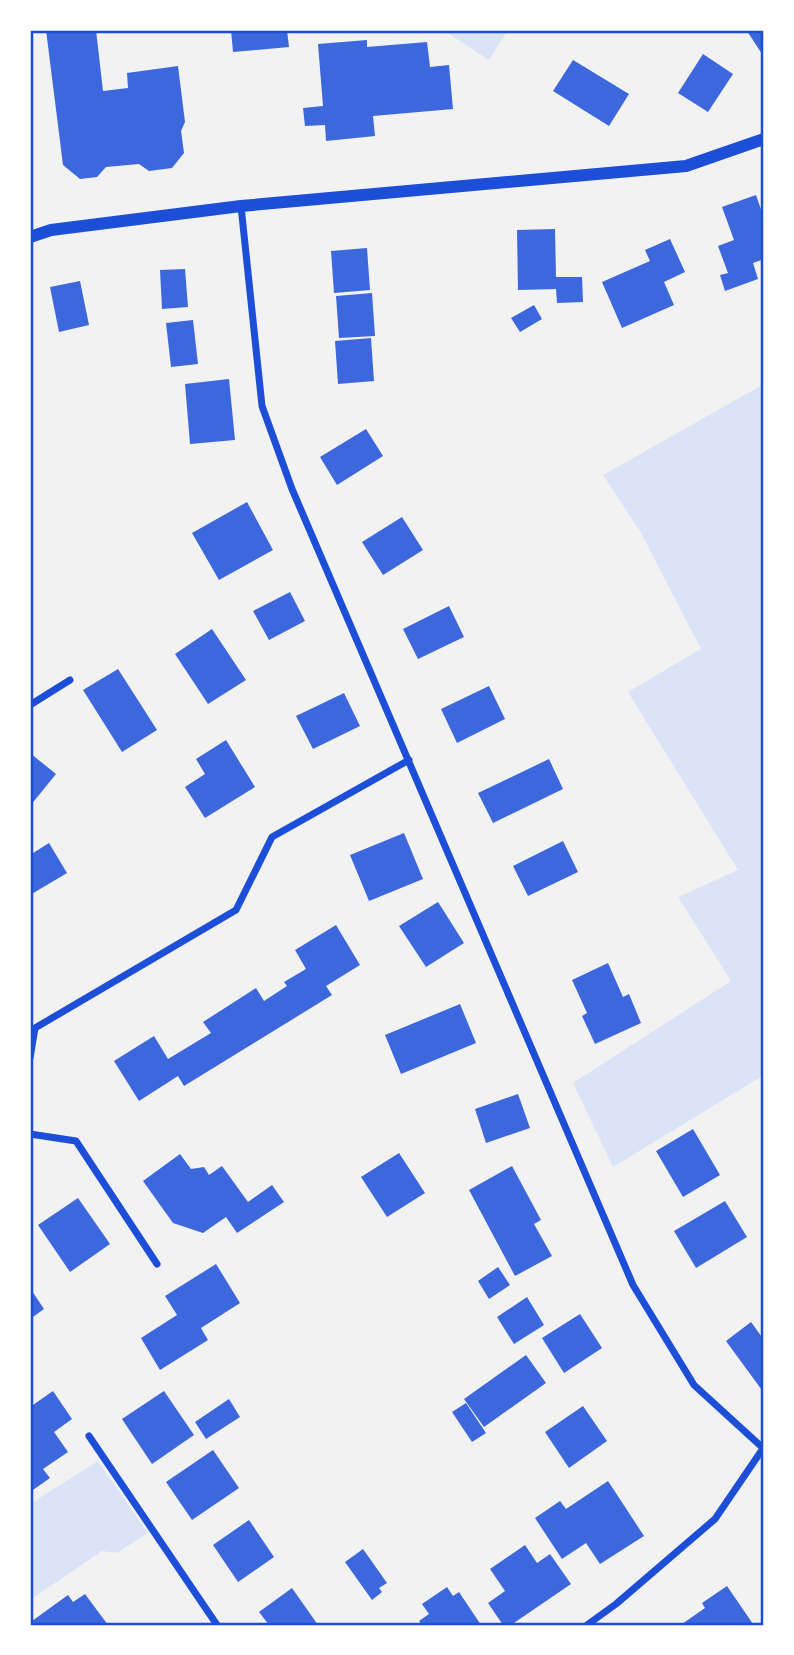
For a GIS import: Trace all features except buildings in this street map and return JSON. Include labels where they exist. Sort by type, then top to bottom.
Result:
[{"type":"street","points":[[30,237],[51,230],[241,206],[686,166],[764,139]]},
{"type":"street","points":[[241,206],[262,406],[292,489],[633,1285],[694,1385],[764,1448],[715,1519],[616,1604],[587,1625]]},
{"type":"street","points":[[30,705],[70,680]]},
{"type":"street","points":[[35,1028],[236,910],[272,837],[409,760]]},
{"type":"street","points":[[30,1020],[35,1028],[30,1058]]},
{"type":"street","points":[[30,1134],[76,1141],[157,1264]]},
{"type":"street","points":[[89,1436],[217,1625]]},
{"type":"shaded area","points":[[443,30],[508,30],[489,60]]},
{"type":"shaded area","points":[[764,384],[764,1075],[613,1167],[573,1083],[731,981],[678,897],[738,870],[628,692],[701,649],[641,533],[603,475]]},
{"type":"shaded area","points":[[98,1461],[148,1533],[117,1553],[102,1551],[30,1600],[30,1504]]}]
